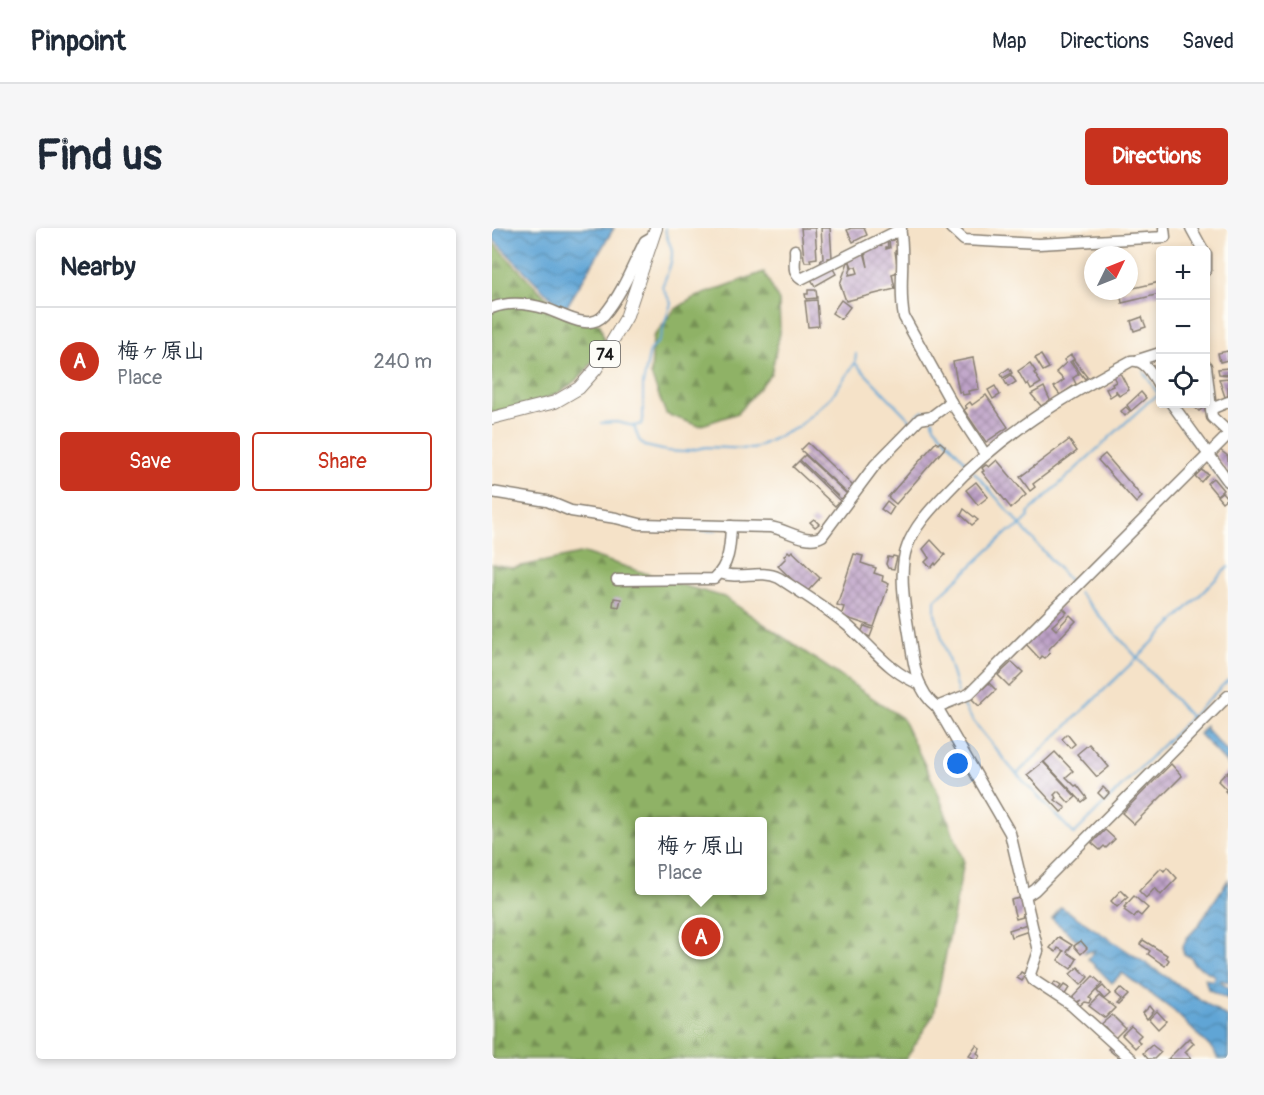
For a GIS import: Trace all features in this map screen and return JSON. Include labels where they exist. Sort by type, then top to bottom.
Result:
[{"type":"main road","name":"74","points":[[492,418],[555,402],[579,388],[591,375],[626,318],[654,233]]},
{"type":"street","points":[[951,228],[964,240],[1040,244],[1165,237],[1164,228]]},
{"type":"street","points":[[1191,228],[1201,246]]},
{"type":"street","points":[[795,250],[794,271],[801,279],[901,229],[904,248],[902,302],[904,317],[951,402],[985,453]]},
{"type":"street","points":[[492,308],[501,304],[513,303],[548,309],[575,321],[596,320],[603,317],[619,294],[645,241],[654,233]]},
{"type":"street","points":[[1131,1059],[1071,1005],[1033,981],[1030,974],[1038,951],[1010,833],[937,707],[929,701],[920,684],[907,621],[903,563],[906,548],[922,518],[985,453],[1035,417],[1101,377],[1131,361],[1156,355]]},
{"type":"street","points":[[1138,360],[1144,363],[1156,380]]},
{"type":"street","points":[[937,707],[969,694],[1228,434],[1212,417],[1210,401]]},
{"type":"street","points":[[492,492],[547,501],[571,511],[640,524],[780,528],[811,540],[817,539],[822,536],[875,465],[920,419],[931,417],[951,402]]},
{"type":"street","points":[[1211,410],[1228,402]]},
{"type":"street","points":[[1175,408],[1206,458],[1228,481]]},
{"type":"street","points":[[617,580],[714,579],[720,573],[730,549],[730,526]]},
{"type":"street","points":[[720,573],[728,576],[768,573],[779,578],[848,625],[880,657],[908,680],[920,684]]},
{"type":"street","points":[[1026,896],[1035,890],[1228,696]]},
{"type":"green space","points":[[492,242],[558,310],[565,313],[576,313],[600,324],[604,340],[590,366],[567,387],[544,399],[492,414]]},
{"type":"green space","points":[[764,272],[779,301],[780,333],[771,374],[738,413],[699,426],[666,414],[651,375],[653,337],[674,310],[693,298]]},
{"type":"green space","points":[[584,553],[724,597],[902,718],[936,788],[964,862],[934,1014],[906,1059],[492,1059],[492,564],[513,568]]},
{"type":"water","points":[[492,228],[614,228],[564,311],[492,238]]},
{"type":"water","points":[[1206,726],[1206,729],[1228,753],[1228,765],[1199,734]]},
{"type":"water","points":[[1228,880],[1228,983],[1220,981],[1228,989],[1228,999],[1208,989],[1205,978],[1212,981],[1215,976],[1193,963],[1192,958],[1184,954],[1182,948]]},
{"type":"water","points":[[1061,907],[1228,1018],[1228,1059],[1218,1059],[1214,1051],[1174,1011],[1122,973],[1112,983],[1088,959],[1095,950],[1085,953],[1086,949],[1083,945],[1052,919]]},
{"type":"building","points":[[801,228],[815,228],[817,258],[810,259],[811,262],[805,262],[804,259]]},
{"type":"building","points":[[821,228],[830,228],[832,258],[827,258],[828,264],[820,268],[821,259],[823,259]]},
{"type":"building","points":[[864,228],[867,235],[853,242],[847,230]]},
{"type":"building","points":[[896,239],[898,272],[892,274],[895,289],[846,301],[840,284],[848,262],[851,268],[849,275],[858,273],[856,267],[852,267],[849,259],[864,252],[868,267],[865,251],[887,240],[886,249],[890,248],[889,241]]},
{"type":"building","points":[[832,267],[836,274],[815,286],[811,279]]},
{"type":"building","points":[[1156,283],[1156,295],[1138,299],[1138,287]]},
{"type":"building","points":[[808,290],[816,290],[817,298],[806,299],[805,294],[808,294]]},
{"type":"building","points":[[817,300],[819,326],[808,327],[805,301]]},
{"type":"building","points":[[841,300],[850,307],[841,319],[832,313]]},
{"type":"building","points":[[1142,317],[1146,327],[1134,331],[1131,321]]},
{"type":"building","points":[[1228,351],[1228,360],[1220,362],[1218,353]]},
{"type":"building","points":[[1041,355],[1049,368],[1043,371],[1035,358]]},
{"type":"building","points":[[1071,355],[1074,359],[1070,362],[1079,374],[1073,378],[1076,384],[1060,395],[1054,387],[1064,380],[1056,372],[1066,363],[1064,360]]},
{"type":"building","points":[[973,358],[979,389],[968,391],[969,394],[963,395],[959,392],[953,362]]},
{"type":"building","points":[[1074,360],[1087,377],[1085,379],[1072,362]]},
{"type":"building","points":[[1030,363],[1041,383],[1031,389],[1018,371]]},
{"type":"building","points":[[1009,368],[1012,373],[1003,378],[1001,374]]},
{"type":"building","points":[[1228,368],[1228,375],[1219,374],[1218,369]]},
{"type":"building","points":[[1120,373],[1129,390],[1119,396],[1116,390],[1116,393],[1110,397],[1106,389],[1116,382],[1113,376]]},
{"type":"building","points":[[1011,375],[1016,382],[1008,387],[1004,380]]},
{"type":"building","points":[[1228,378],[1228,396],[1225,397],[1219,379]]},
{"type":"building","points":[[995,386],[1000,395],[993,399],[988,390]]},
{"type":"building","points":[[1044,387],[1050,400],[1041,406],[1031,394]]},
{"type":"building","points":[[1141,392],[1146,398],[1131,411],[1127,405]]},
{"type":"building","points":[[986,395],[1008,427],[986,442],[964,410],[970,402],[972,405]]},
{"type":"building","points":[[1126,407],[1130,411],[1125,416],[1121,411]]},
{"type":"building","points":[[1069,440],[1077,451],[1033,484],[1035,487],[1030,491],[1020,477]]},
{"type":"building","points":[[936,442],[945,446],[944,449],[896,504],[888,497]]},
{"type":"building","points":[[808,443],[853,486],[847,493],[801,450]]},
{"type":"building","points":[[1220,450],[1228,456],[1228,472],[1215,456]]},
{"type":"building","points":[[1105,454],[1142,497],[1136,503],[1098,460]]},
{"type":"building","points":[[805,455],[847,494],[841,499],[800,460]]},
{"type":"building","points":[[997,460],[1026,495],[1011,508],[982,472],[984,471],[982,468],[986,465],[989,467]]},
{"type":"building","points":[[799,461],[840,501],[835,506],[793,467]]},
{"type":"building","points":[[1201,470],[1208,474],[1201,482],[1195,476]]},
{"type":"building","points":[[1213,478],[1223,490],[1217,495],[1207,483]]},
{"type":"building","points":[[976,482],[988,497],[978,505],[966,490]]},
{"type":"building","points":[[1222,492],[1227,498],[1222,502],[1217,496]]},
{"type":"building","points":[[887,501],[894,507],[889,515],[881,509]]},
{"type":"building","points":[[964,509],[978,520],[972,525],[961,515]]},
{"type":"building","points":[[814,519],[819,524],[815,527],[810,522]]},
{"type":"building","points":[[931,540],[945,555],[931,568],[925,562],[929,558],[923,549]]},
{"type":"building","points":[[788,551],[790,553],[792,551],[820,578],[806,593],[778,566],[786,558],[784,556]]},
{"type":"building","points":[[854,554],[863,556],[861,563],[876,568],[874,573],[883,576],[882,581],[889,584],[874,627],[841,616],[844,607],[837,605]]},
{"type":"building","points":[[888,557],[897,557],[894,569],[888,568],[886,564]]},
{"type":"building","points":[[614,598],[621,599],[619,607],[613,606]]},
{"type":"building","points":[[1061,606],[1067,612],[1052,626],[1056,630],[1070,615],[1076,621],[1048,650],[1050,653],[1040,659],[1025,643]]},
{"type":"building","points":[[864,626],[873,629],[870,637],[861,633]]},
{"type":"building","points":[[1012,662],[1023,672],[1009,686],[998,675]]},
{"type":"building","points":[[989,683],[996,690],[979,706],[972,699]]},
{"type":"building","points":[[1067,734],[1075,744],[1070,748],[1062,739]]},
{"type":"building","points":[[1089,744],[1109,767],[1097,777],[1077,754]]},
{"type":"building","points":[[1055,752],[1073,771],[1066,777],[1075,786],[1077,785],[1087,798],[1082,802],[1044,762]]},
{"type":"building","points":[[1043,762],[1076,797],[1069,803],[1058,791],[1054,795],[1057,798],[1055,800],[1066,808],[1061,812],[1027,775]]},
{"type":"building","points":[[1171,764],[1182,776],[1134,824],[1122,813]]},
{"type":"building","points":[[1228,771],[1228,794],[1218,781]]},
{"type":"building","points":[[1103,787],[1109,793],[1104,799],[1098,793]]},
{"type":"building","points":[[1105,830],[1115,839],[1106,848],[1104,846],[1100,850],[1092,843]]},
{"type":"building","points":[[1167,867],[1177,878],[1161,895],[1155,888],[1146,898],[1139,891],[1161,868],[1164,871]]},
{"type":"building","points":[[1121,890],[1128,897],[1117,907],[1111,901]]},
{"type":"building","points":[[1134,896],[1148,908],[1141,916],[1137,913],[1134,917],[1124,910]]},
{"type":"building","points":[[1020,898],[1024,913],[1023,917],[1016,919],[1011,900]]},
{"type":"building","points":[[1027,924],[1029,931],[1011,937],[1009,930]]},
{"type":"building","points":[[1059,937],[1072,945],[1067,952],[1077,959],[1071,969],[1058,960],[1064,951],[1058,948],[1056,952],[1050,948]]},
{"type":"building","points":[[1143,940],[1167,955],[1169,960],[1165,966],[1148,954],[1150,951],[1140,944]]},
{"type":"building","points":[[1081,941],[1087,948],[1081,954],[1074,946]]},
{"type":"building","points":[[1078,967],[1088,977],[1081,985],[1070,974]]},
{"type":"building","points":[[1021,972],[1026,975],[1022,981],[1017,978]]},
{"type":"building","points":[[1093,976],[1102,984],[1089,998],[1091,1000],[1089,1003],[1084,1002],[1078,1007],[1075,1004],[1080,1000],[1074,1003],[1071,999]]},
{"type":"building","points":[[1055,982],[1061,986],[1057,991],[1051,987]]},
{"type":"building","points":[[1064,985],[1069,988],[1064,996],[1058,993]]},
{"type":"building","points":[[1103,986],[1110,994],[1104,999],[1097,991]]},
{"type":"building","points":[[1120,988],[1128,995],[1118,1005],[1116,1004],[1121,999],[1115,994]]},
{"type":"building","points":[[1099,996],[1115,1008],[1105,1018],[1089,1006]]},
{"type":"building","points":[[1150,1006],[1154,1011],[1147,1019],[1143,1013]]},
{"type":"building","points":[[1157,1011],[1166,1021],[1158,1029],[1149,1019]]},
{"type":"building","points":[[1112,1015],[1125,1028],[1115,1038],[1104,1026],[1102,1029],[1099,1026]]},
{"type":"building","points":[[1131,1026],[1141,1035],[1137,1039],[1140,1043],[1135,1048],[1122,1035]]},
{"type":"building","points":[[1189,1038],[1194,1043],[1185,1052],[1192,1059],[1168,1059]]},
{"type":"building","points":[[976,1045],[980,1048],[977,1053],[980,1055],[978,1059],[972,1059],[969,1055]]},
{"type":"building","points":[[1112,1045],[1129,1059],[1120,1059],[1108,1049]]},
{"type":"building","points":[[1152,1045],[1161,1052],[1154,1059],[1148,1059],[1143,1053]]},
{"type":"waterway","points":[[634,426],[642,424],[643,384],[650,350],[659,341],[671,303],[662,287],[672,257],[665,228]]},
{"type":"waterway","points":[[856,354],[855,363],[911,421]]},
{"type":"waterway","points":[[601,423],[616,422],[634,426],[639,440],[645,446],[667,451],[683,452],[706,447],[753,449],[798,427],[831,397],[855,363]]},
{"type":"waterway","points":[[1143,371],[1156,391]]},
{"type":"waterway","points":[[958,693],[935,614],[935,600],[1009,531],[1020,526],[1029,517],[1028,513],[1156,397]]},
{"type":"waterway","points":[[1168,408],[1202,455]]},
{"type":"waterway","points":[[915,417],[922,412],[930,414]]},
{"type":"waterway","points":[[933,420],[934,426],[967,463]]},
{"type":"waterway","points":[[1207,462],[1228,490]]},
{"type":"waterway","points":[[974,472],[1073,585]]},
{"type":"waterway","points":[[690,530],[717,531]]},
{"type":"waterway","points":[[1018,773],[1228,567]]},
{"type":"waterway","points":[[1078,592],[1197,724]]},
{"type":"waterway","points":[[961,701],[973,721],[1011,768],[1074,834],[1228,680]]},
{"type":"place","name":"梅ヶ原山","points":[[701,937]]}]
